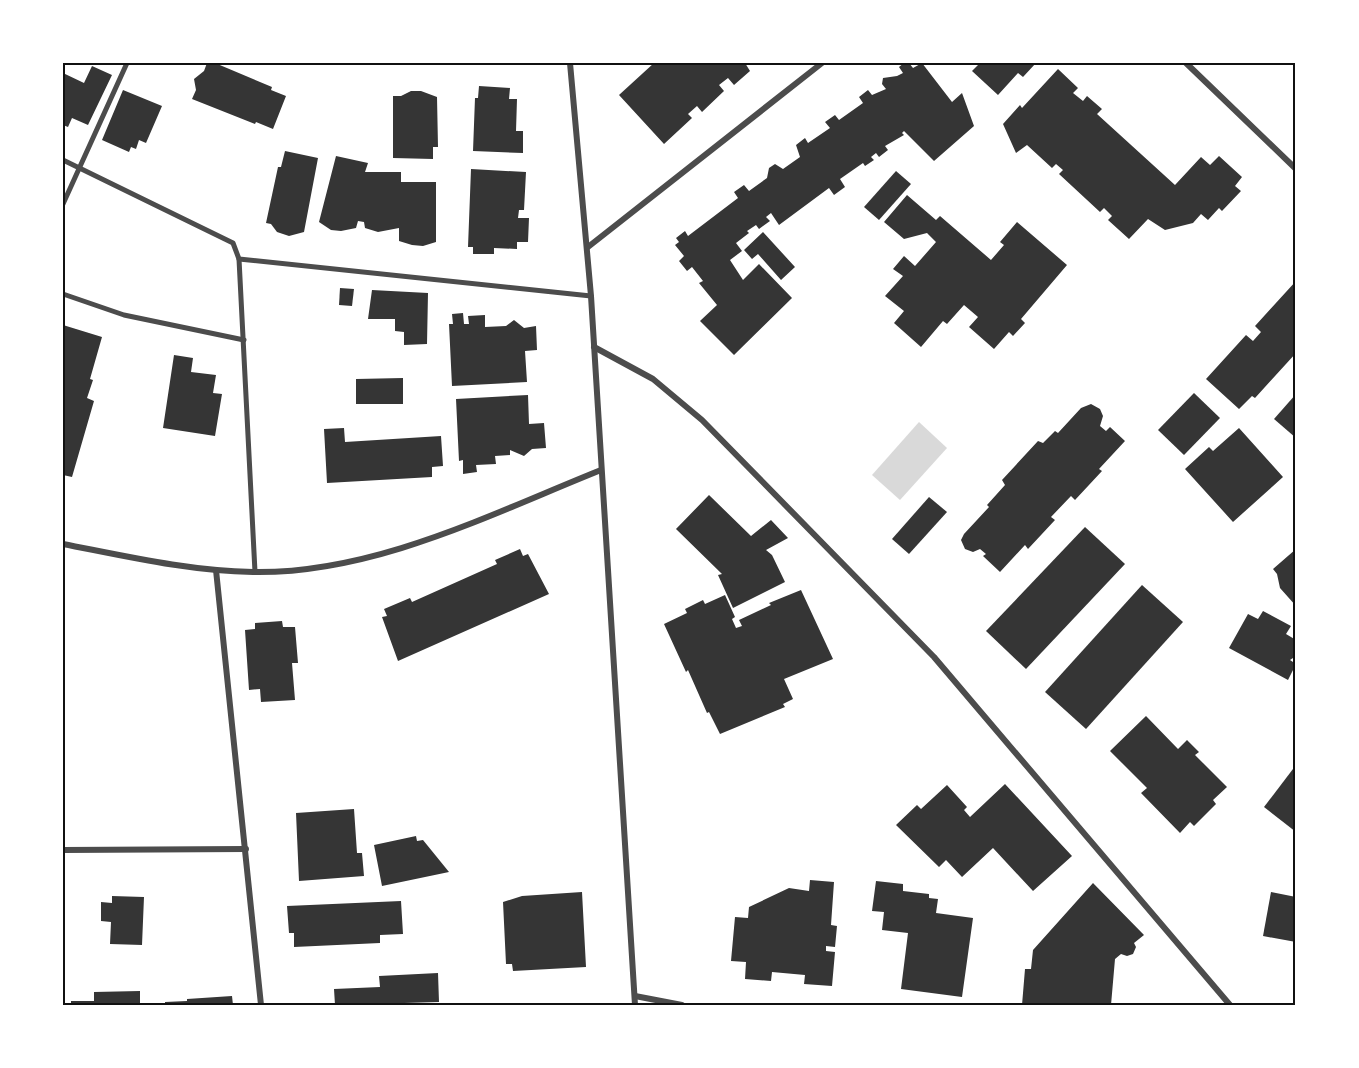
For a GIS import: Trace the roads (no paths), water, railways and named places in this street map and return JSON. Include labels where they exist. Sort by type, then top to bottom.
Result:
[{"type":"street","points":[[63,204],[127,63]]},
{"type":"street","points":[[570,63],[588,247],[635,1005]]},
{"type":"street","points":[[588,247],[822,63]]},
{"type":"street","points":[[1186,63],[1296,169]]},
{"type":"street","points":[[63,160],[233,243],[239,259],[255,572]]},
{"type":"street","points":[[239,259],[591,296]]},
{"type":"street","points":[[63,294],[124,315],[244,340]]},
{"type":"street","points":[[594,346],[652,379],[702,420],[934,657],[1230,1005]]},
{"type":"street","points":[[63,544],[216,570],[255,572],[320,567],[378,555],[601,470]]},
{"type":"street","points":[[216,570],[261,1005]]},
{"type":"street","points":[[63,850],[246,849]]},
{"type":"street","points":[[634,996],[682,1005]]}]
